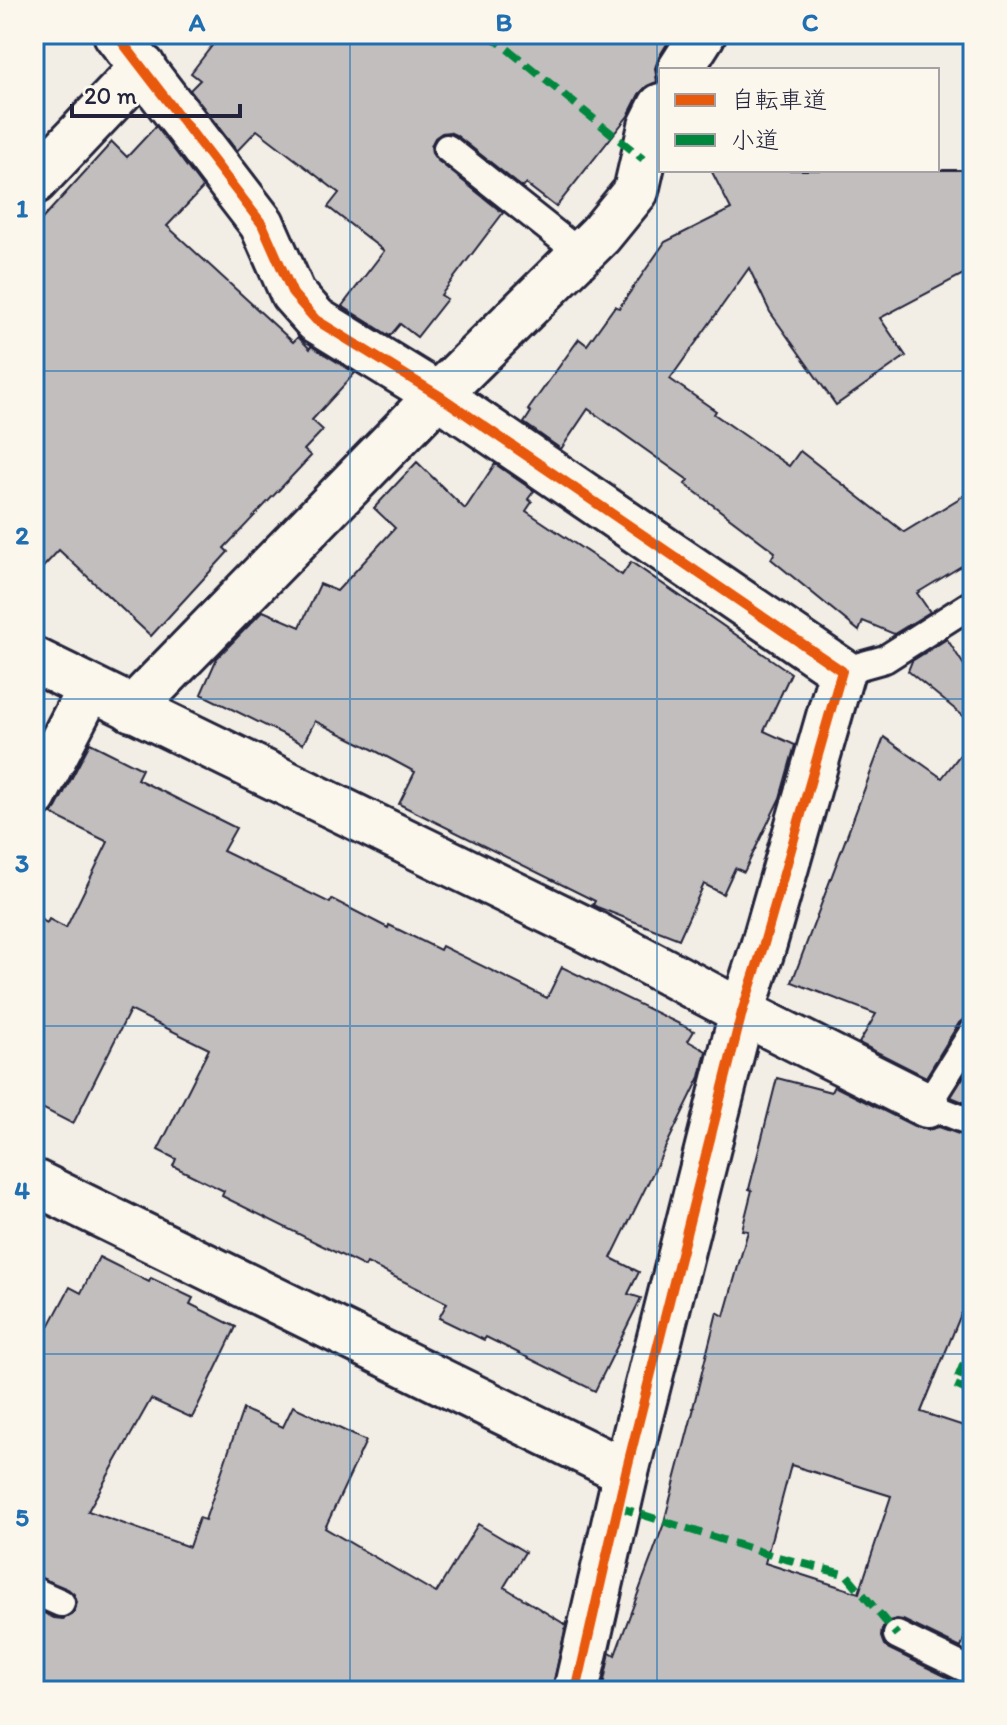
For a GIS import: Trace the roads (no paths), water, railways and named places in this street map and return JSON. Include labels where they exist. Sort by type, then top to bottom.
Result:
[{"type":"street","points":[[681,68],[703,34]]},
{"type":"street","points":[[34,182],[130,51],[262,224],[293,294],[316,320],[438,395],[842,671],[742,1012],[626,1472],[576,1691]]},
{"type":"street","points":[[132,709],[438,395],[600,235],[636,191],[651,126],[659,110]]},
{"type":"street","points":[[34,660],[585,929],[927,1105]]},
{"type":"street","points":[[34,796],[90,688]]},
{"type":"street","points":[[34,1182],[626,1472]]},
{"type":"lane","points":[[447,148],[581,254]]},
{"type":"lane","points":[[842,671],[885,659],[973,603]]},
{"type":"lane","points":[[973,1032],[927,1105],[973,1123]]},
{"type":"lane","points":[[34,1591],[61,1603]]},
{"type":"lane","points":[[897,1635],[973,1672]]}]
